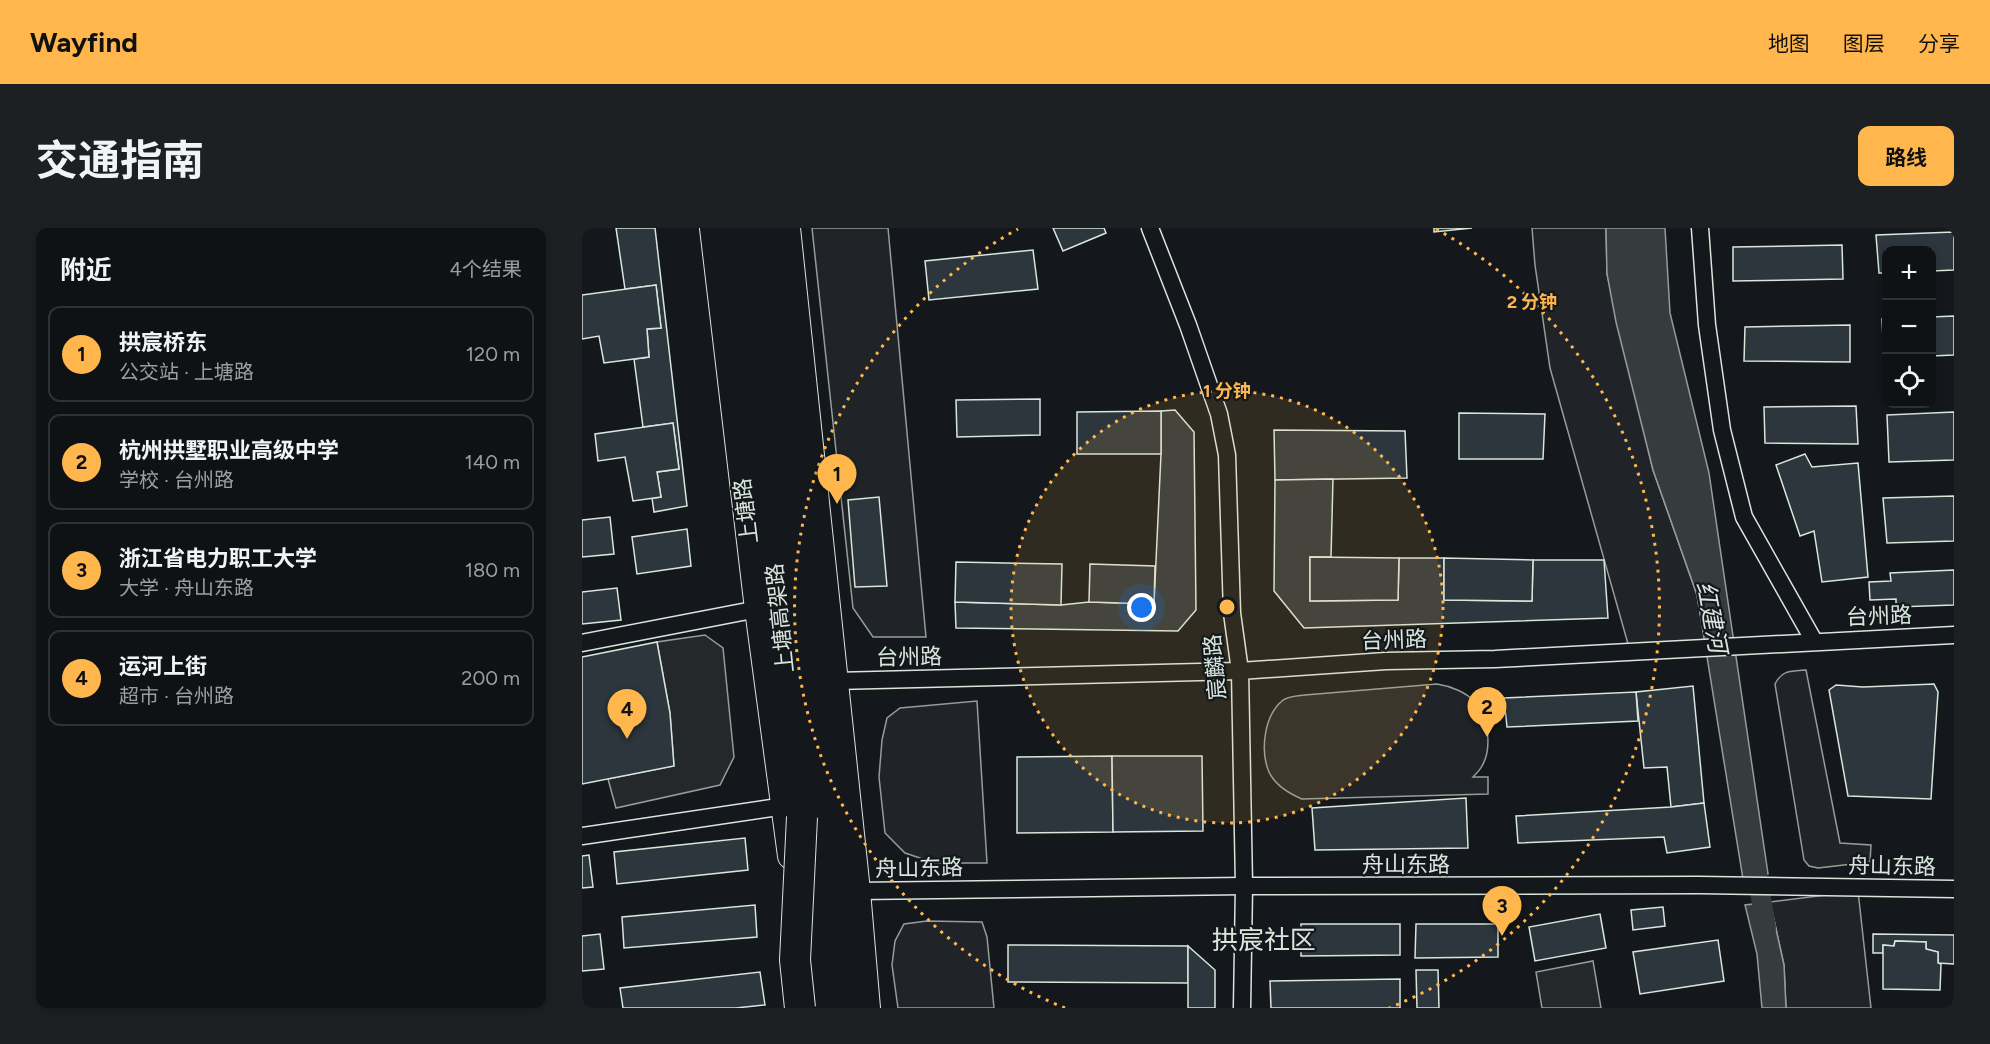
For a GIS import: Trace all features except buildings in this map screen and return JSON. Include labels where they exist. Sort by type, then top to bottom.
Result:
[{"type":"highway","name":"上塘高架路","points":[[738,228],[804,812],[822,1008]]},
{"type":"highway","name":"上塘高架路","points":[[763,228],[804,812],[847,1008]]},
{"type":"highway","points":[[800,1008],[795,960],[804,812]]},
{"type":"highway","points":[[804,812],[857,963],[862,1008]]},
{"type":"main road","name":"上塘路","points":[[714,228],[758,609],[804,812],[807,1008]]},
{"type":"main road","points":[[787,228],[857,891],[867,1008]]},
{"type":"street","name":"宸麟路","points":[[1150,228],[1188,325],[1219,414],[1227,455],[1232,613],[1240,671],[1244,886],[1242,1008]]},
{"type":"street","points":[[1700,228],[1707,325],[1721,420],[1744,517],[1814,641]]},
{"type":"street","points":[[582,643],[758,609]]},
{"type":"street","name":"台州路","points":[[835,681],[1240,671],[1386,661],[1495,659],[1954,635]]},
{"type":"street","points":[[582,836],[804,812]]},
{"type":"street","name":"舟山东路","points":[[857,891],[1244,886],[1699,885],[1954,889]]},
{"type":"shaded area","points":[[812,228],[888,228],[926,637],[873,637],[853,608]]},
{"type":"shaded area","points":[[1532,228],[1606,228],[1607,274],[1653,470],[1697,595],[1706,647],[1630,651],[1550,368]]},
{"type":"shaded area","points":[[705,635],[723,648],[734,757],[720,785],[616,808],[608,779],[674,766],[670,713],[657,642]]},
{"type":"shaded area","points":[[1806,670],[1840,843],[1871,845],[1870,862],[1818,868],[1809,866],[1804,860],[1775,684],[1784,674]]},
{"type":"shaded area","points":[[1437,684],[1462,692],[1480,708],[1486,724],[1488,742],[1482,766],[1473,777],[1488,777],[1488,794],[1302,799],[1283,788],[1269,772],[1266,764],[1265,734],[1271,715],[1284,699],[1293,696]]},
{"type":"shaded area","points":[[977,701],[987,863],[935,863],[905,853],[885,833],[879,777],[882,740],[887,718],[900,708]]},
{"type":"shaded area","points":[[1858,891],[1871,1008],[1786,1008],[1784,965],[1770,902]]},
{"type":"shaded area","points":[[927,921],[982,922],[987,937],[994,1008],[898,1008],[892,965],[895,941],[904,924]]},
{"type":"shaded area","points":[[1593,961],[1601,1008],[1542,1008],[1536,972]]},
{"type":"water","points":[[1606,228],[1665,228],[1670,313],[1709,473],[1768,874],[1743,879],[1697,595],[1653,470],[1616,322],[1607,274]]},
{"type":"water","points":[[1770,902],[1784,965],[1786,1008],[1762,1008],[1757,954],[1745,905]]},
{"type":"waterway","name":"红建河","points":[[1753,850],[1766,928]]},
{"type":"place","name":"拱宸桥东","points":[[837,504]]},
{"type":"place","name":"杭州拱墅职业高级中学","points":[[1487,737]]},
{"type":"place","name":"运河上街","points":[[627,739]]},
{"type":"place","name":"浙江省电力职工大学","points":[[1502,936]]},
{"type":"district","name":"拱宸社区","points":[[1264,940]]}]
